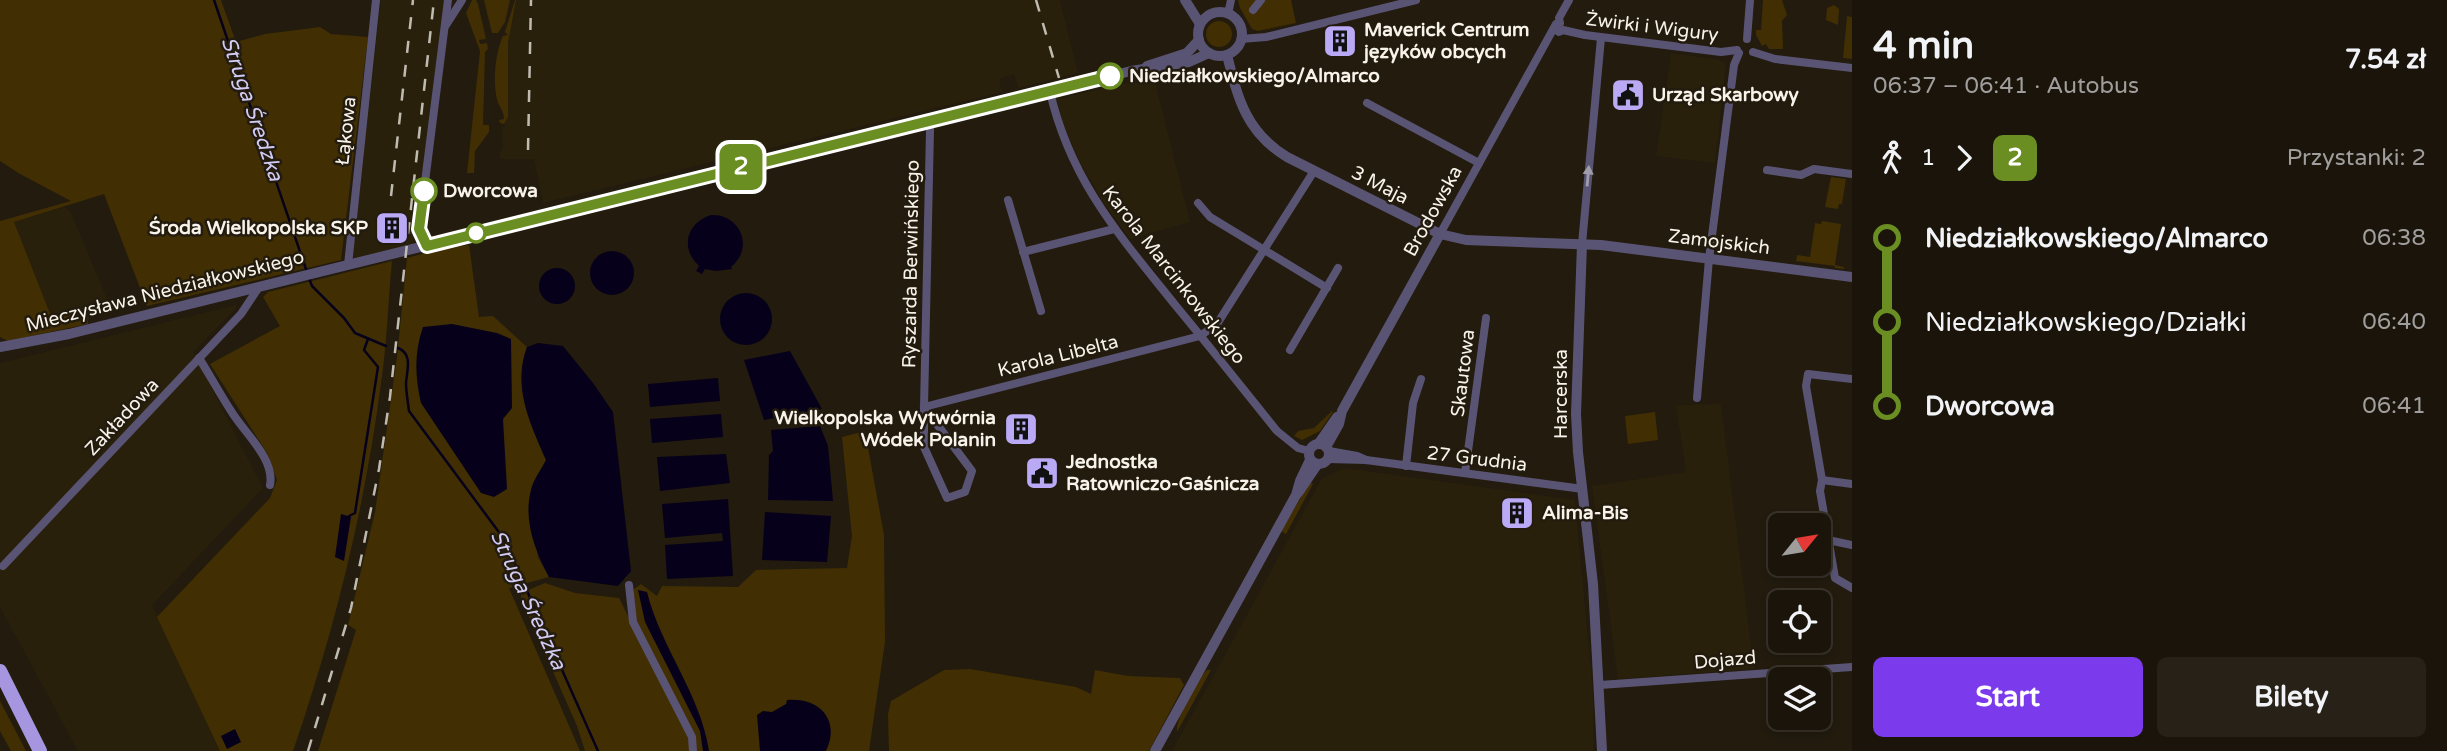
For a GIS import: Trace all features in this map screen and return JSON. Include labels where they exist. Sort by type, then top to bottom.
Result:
[{"type":"highway","points":[[0,671],[40,751]]},
{"type":"street","name":"Łąkowa","points":[[342,266],[376,0]]},
{"type":"street","points":[[427,246],[419,229],[449,0]]},
{"type":"street","points":[[445,28],[462,0]]},
{"type":"street","points":[[1185,0],[1200,24],[1199,40],[1209,54],[1227,55],[1237,48],[1241,39],[1239,24],[1228,14],[1213,13],[1200,24]]},
{"type":"street","points":[[1228,14],[1230,0]]},
{"type":"street","points":[[1253,10],[1261,0]]},
{"type":"street","points":[[1241,39],[1256,40],[1416,0]]},
{"type":"street","name":"Brodowska","points":[[1326,450],[1333,421],[1342,411],[1479,163],[1560,27],[1559,18],[1569,0]]},
{"type":"street","points":[[1747,39],[1751,0]]},
{"type":"street","name":"Żwirki i Wigury","points":[[1560,27],[1601,37],[1738,52]]},
{"type":"street","name":"Harcerska","points":[[1601,37],[1582,244],[1576,414],[1593,584],[1602,751]]},
{"type":"street","points":[[1747,39],[1753,44],[1753,51]]},
{"type":"street","points":[[1698,398],[1709,259],[1734,65],[1741,41],[1747,39]]},
{"type":"street","name":"Mieczysława Niedziałkowskiego","points":[[0,347],[55,337],[1140,69],[1187,53],[1199,40]]},
{"type":"street","points":[[1738,52],[1745,56],[1753,51]]},
{"type":"street","points":[[1753,51],[1775,59],[1852,68]]},
{"type":"street","name":"Mieczysława Niedziałkowskiego","points":[[1140,69],[1189,62],[1209,54]]},
{"type":"street","name":"3 Maja","points":[[1227,55],[1242,109],[1256,132],[1277,151],[1314,171],[1440,234],[1487,243],[1582,244]]},
{"type":"street","name":"Karola Marcinkowskiego","points":[[1050,92],[1060,128],[1075,165],[1095,202],[1114,229],[1277,431],[1312,459]]},
{"type":"street","points":[[1367,103],[1479,163]]},
{"type":"street","name":"Ryszarda Berwińskiego","points":[[923,407],[972,471],[965,492],[947,498],[924,447],[923,407],[930,121]]},
{"type":"street","points":[[1767,170],[1801,175],[1814,169],[1852,174]]},
{"type":"street","points":[[1200,336],[1217,324],[1314,171]]},
{"type":"street","points":[[1008,200],[1041,311]]},
{"type":"street","points":[[1198,203],[1210,217],[1327,288]]},
{"type":"street","points":[[1023,252],[1114,229]]},
{"type":"street","name":"Zamojskich","points":[[1582,244],[1852,277]]},
{"type":"street","points":[[1290,350],[1338,268]]},
{"type":"street","name":"Zakładowa","points":[[3,566],[241,314],[259,287]]},
{"type":"street","name":"Skautowa","points":[[1465,473],[1486,318]]},
{"type":"street","name":"Karola Libelta","points":[[923,407],[1200,336]]},
{"type":"street","points":[[200,358],[233,415],[262,454],[272,477],[270,485]]},
{"type":"street","points":[[1824,513],[1820,491],[1822,480],[1806,386],[1808,374],[1852,379]]},
{"type":"street","points":[[1406,466],[1413,403],[1422,379]]},
{"type":"street","points":[[1157,751],[1296,495],[1312,459],[1311,447],[1326,450],[1321,464],[1312,459]]},
{"type":"street","name":"27 Grudnia","points":[[1326,450],[1366,460],[1583,489]]},
{"type":"street","points":[[1822,480],[1852,484]]},
{"type":"street","points":[[1831,541],[1852,545]]},
{"type":"street","points":[[1831,556],[1835,578],[1852,587]]},
{"type":"street","points":[[629,586],[633,622],[692,737],[693,751]]},
{"type":"street","name":"Dojazd","points":[[1600,685],[1852,667]]},
{"type":"shaded area","points":[[0,0],[221,0],[236,42],[265,34],[320,27],[331,34],[368,37],[341,260],[147,306],[104,194],[14,222],[51,316],[89,306],[88,324],[8,341],[0,337],[0,221],[71,201],[0,161]]},
{"type":"shaded area","points":[[381,0],[444,0],[413,244],[352,259]]},
{"type":"shaded area","points":[[472,0],[476,0],[478,4],[486,39],[479,40],[480,44],[487,43],[488,49],[485,52],[483,125],[489,125],[489,132],[475,151],[474,173],[467,173],[480,51],[466,13]]},
{"type":"shaded area","points":[[484,0],[510,0],[505,22],[498,33],[492,33]]},
{"type":"shaded area","points":[[515,0],[508,43],[508,117],[504,124],[499,120],[504,117],[496,95],[495,69],[500,43],[503,36],[508,35],[505,32]]},
{"type":"shaded area","points":[[516,0],[1060,0],[1078,73],[1018,88],[1014,74],[999,79],[1002,92],[543,203],[534,159],[500,159],[503,148],[502,127],[505,127],[508,117],[508,43]]},
{"type":"shaded area","points":[[1238,0],[1291,0],[1296,23],[1256,33],[1294,23],[1258,31],[1252,29]]},
{"type":"shaded area","points":[[1763,0],[1782,0],[1787,15],[1782,21],[1783,49],[1769,49],[1766,44],[1762,46],[1756,35],[1756,30],[1761,30]]},
{"type":"shaded area","points":[[1834,5],[1839,9],[1838,25],[1826,20],[1827,8]]},
{"type":"shaded area","points":[[1847,16],[1852,17],[1852,59],[1843,58]]},
{"type":"shaded area","points":[[1219,21],[1228,25],[1232,34],[1228,43],[1219,47],[1210,43],[1206,34],[1210,25]]},
{"type":"shaded area","points":[[1671,53],[1720,60],[1726,64],[1715,163],[1656,156]]},
{"type":"shaded area","points":[[1154,77],[1190,222],[1130,239],[1103,202],[1080,162],[1062,121],[1057,99]]},
{"type":"shaded area","points":[[1831,177],[1846,179],[1842,204],[1839,204],[1838,209],[1825,207]]},
{"type":"shaded area","points":[[64,207],[70,211],[108,301],[51,316],[14,222]]},
{"type":"shaded area","points":[[711,215],[721,216],[736,226],[743,241],[742,250],[732,269],[705,269],[702,274],[696,271],[699,266],[689,252],[688,237],[696,224]]},
{"type":"shaded area","points":[[1822,221],[1841,224],[1835,265],[1844,269],[1796,261],[1797,255],[1810,257],[1815,223],[1821,224]]},
{"type":"shaded area","points":[[469,245],[479,317],[493,316],[527,347],[522,376],[525,405],[546,460],[531,489],[538,557],[549,577],[509,588],[580,751],[318,751],[356,630],[348,625],[375,512],[397,357],[407,258],[444,248]]},
{"type":"shaded area","points":[[612,251],[627,258],[634,273],[627,288],[612,295],[597,288],[590,273],[597,258]]},
{"type":"shaded area","points":[[392,261],[383,368],[357,523],[335,615],[293,751],[220,751],[157,617],[270,498],[277,480],[267,453],[210,364],[280,326],[263,297],[268,292]]},
{"type":"shaded area","points":[[557,268],[570,273],[575,286],[570,299],[557,304],[544,299],[539,286],[544,273]]},
{"type":"shaded area","points":[[746,293],[756,295],[764,301],[770,309],[770,329],[764,337],[756,343],[746,345],[736,343],[728,337],[722,329],[720,319],[722,309],[728,301],[736,295]]},
{"type":"shaded area","points":[[236,305],[193,352],[263,488],[152,605],[220,751],[78,751],[0,607],[0,363]]},
{"type":"shaded area","points":[[452,324],[497,333],[511,339],[512,408],[503,419],[507,489],[494,497],[481,493],[421,403],[416,365],[423,327]]},
{"type":"shaded area","points":[[538,343],[563,346],[613,412],[631,571],[618,586],[549,577],[535,546],[529,524],[529,501],[533,482],[546,460],[525,405],[521,376],[527,347]]},
{"type":"shaded area","points":[[790,351],[822,409],[764,420],[744,360]]},
{"type":"shaded area","points":[[718,378],[720,401],[650,407],[648,384]]},
{"type":"shaded area","points":[[1721,404],[1754,669],[1618,679],[1592,486],[1686,472],[1676,405]]},
{"type":"shaded area","points":[[1332,411],[1320,431],[1302,440],[1294,436],[1298,431],[1314,428]]},
{"type":"shaded area","points":[[1655,412],[1658,440],[1628,444],[1625,416]]},
{"type":"shaded area","points":[[721,414],[723,437],[652,443],[650,419]]},
{"type":"shaded area","points":[[820,426],[828,446],[833,501],[768,500],[769,455],[773,451],[771,430]]},
{"type":"shaded area","points":[[865,431],[884,535],[885,642],[869,751],[695,751],[636,621],[634,589],[641,584],[657,596],[662,586],[738,587],[756,570],[847,568],[852,536],[842,437]]},
{"type":"shaded area","points":[[726,454],[730,483],[660,491],[657,457]]},
{"type":"shaded area","points":[[1345,468],[1575,500],[1593,694],[1593,751],[1172,751],[1322,478]]},
{"type":"shaded area","points":[[1310,482],[1313,484],[1286,534],[1281,531]]},
{"type":"shaded area","points":[[728,499],[733,576],[667,579],[665,545],[723,541],[722,533],[665,538],[662,504]]},
{"type":"shaded area","points":[[765,512],[831,516],[827,562],[762,560]]},
{"type":"shaded area","points":[[341,514],[351,517],[344,561],[335,557]]},
{"type":"shaded area","points":[[545,583],[575,593],[619,598],[689,738],[690,751],[585,751],[577,726],[521,599],[521,593]]},
{"type":"shaded area","points":[[638,590],[647,592],[661,633],[698,710],[709,751],[703,751],[700,731],[645,622]]},
{"type":"shaded area","points":[[970,669],[1076,687],[1091,694],[1095,670],[1128,676],[1180,678],[1184,685],[1149,751],[889,751],[888,714],[891,701],[944,670]]},
{"type":"shaded area","points":[[1207,670],[1211,670],[1177,732],[1179,718],[1188,699]]},
{"type":"shaded area","points":[[787,700],[809,702],[824,713],[831,730],[826,751],[760,751],[757,715],[763,711],[772,712],[786,704]]},
{"type":"shaded area","points":[[0,701],[26,751],[11,751],[0,731]]},
{"type":"shaded area","points":[[235,729],[241,742],[227,749],[221,736]]},
{"type":"waterway","name":"Struga Średzka","points":[[214,0],[307,272]]},
{"type":"waterway","name":"Struga Średzka","points":[[309,278],[312,286],[355,333],[386,346]]},
{"type":"waterway","points":[[349,516],[355,513],[378,367],[364,350],[368,339]]},
{"type":"waterway","name":"Struga Średzka","points":[[398,348],[407,358],[409,411],[504,539],[598,751]]},
{"type":"railway","points":[[391,196],[413,0]]},
{"type":"railway","points":[[308,751],[351,608],[379,469],[390,397],[434,0]]},
{"type":"railway","points":[[528,150],[531,0]]},
{"type":"railway","points":[[1036,0],[1059,78]]},
{"type":"bus line","name":"2","points":[[424,191],[419,229],[427,246],[1110,76]]},
{"type":"place","name":"Maverick Centrum języków obcych","points":[[1340,41]]},
{"type":"place","name":"Niedziałkowskiego/Almarco","points":[[1110,76]]},
{"type":"place","name":"Urząd Skarbowy","points":[[1628,95]]},
{"type":"place","name":"Dworcowa","points":[[424,191]]},
{"type":"place","name":"Środa Wielkopolska SKP","points":[[392,228]]},
{"type":"place","name":"Wielkopolska Wytwórnia Wódek Polanin","points":[[1021,429]]},
{"type":"place","name":"Jednostka Ratowniczo-Gaśnicza","points":[[1042,473]]},
{"type":"place","name":"Alima-Bis","points":[[1517,513]]}]
